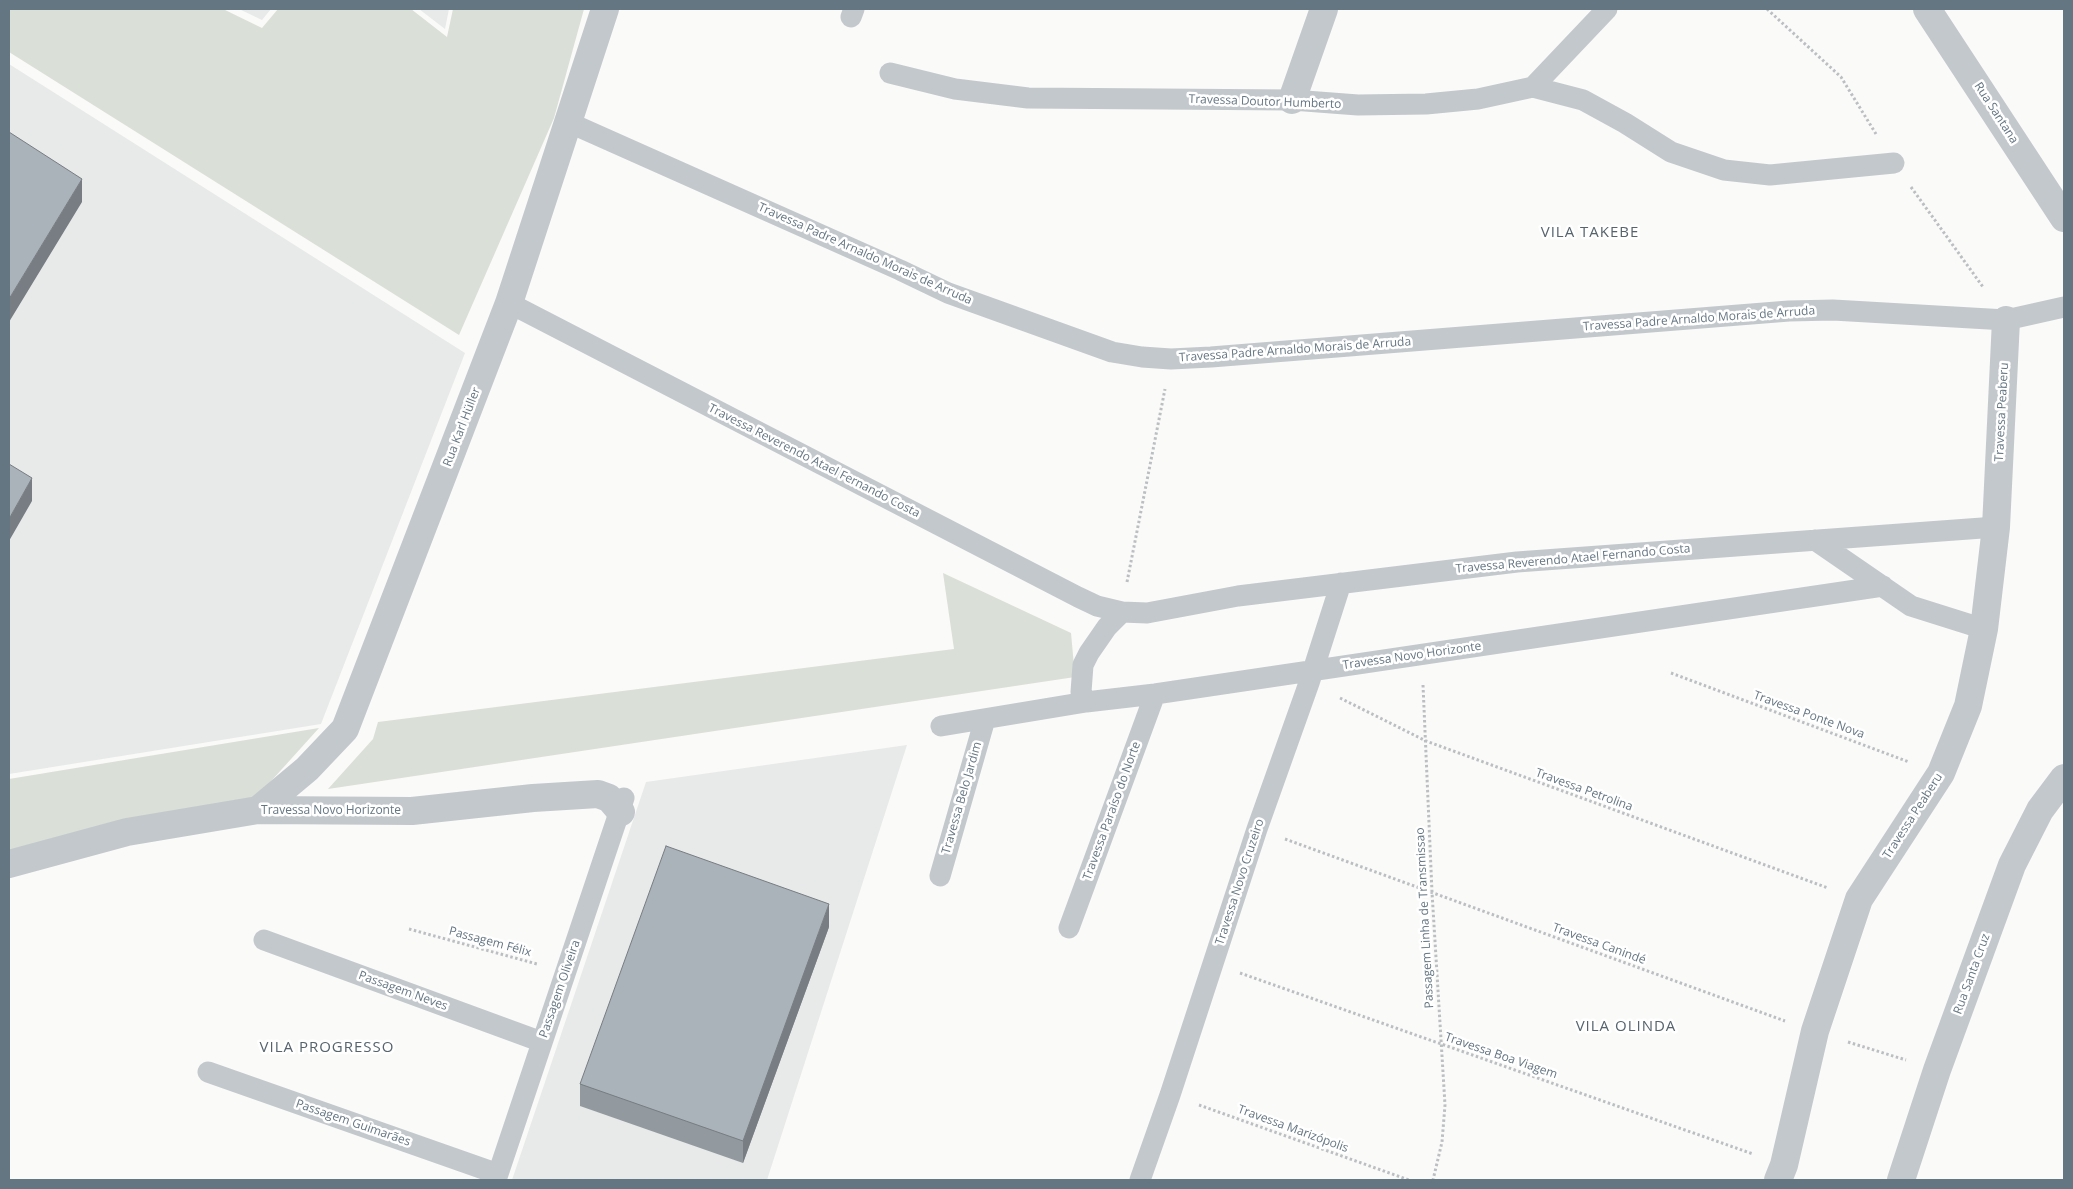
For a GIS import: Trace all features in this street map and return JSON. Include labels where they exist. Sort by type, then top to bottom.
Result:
[{"type":"street","name":"Rua Karl Hüller","points":[[258,810],[307,769],[345,729],[509,304],[606,9]]},
{"type":"street","points":[[1292,100],[1324,9]]},
{"type":"street","name":"Rua Santana","points":[[1927,9],[2064,218]]},
{"type":"street","name":"Travessa Peaberu","points":[[1781,1172],[1815,1031],[1859,900],[1941,774],[1968,706],[1984,629],[1996,527],[2006,320]]},
{"type":"street","name":"Rua Santa Cruz","points":[[1901,1180],[1938,1070],[2012,865],[2040,810],[2064,778]]},
{"type":"street","name":"Travessa Novo Horizonte","points":[[9,864],[127,832],[258,810],[412,811],[533,798],[598,794],[623,805]]},
{"type":"lane","points":[[1607,9],[1533,87],[1583,100],[1625,122],[1671,152],[1724,170],[1770,175],[1894,163]]},
{"type":"lane","name":"Travessa Doutor Humberto","points":[[890,73],[955,90],[1028,98],[1292,100],[1358,105],[1426,104],[1478,99],[1533,87]]},
{"type":"lane","name":"Travessa Padre Arnaldo Morais de Arruda","points":[[570,122],[948,293],[1112,352],[1142,357],[1172,359],[1789,311],[1833,310],[2006,320],[2064,307]]},
{"type":"lane","name":"Travessa Reverendo Atael Fernando Costa","points":[[509,304],[1078,598],[1097,606],[1122,612],[1147,612],[1238,596],[1517,562],[1996,527]]},
{"type":"lane","points":[[1815,540],[1911,606],[1984,629]]},
{"type":"lane","name":"Travessa Novo Cruzeiro","points":[[1140,1180],[1214,963],[1257,829],[1311,677],[1341,583]]},
{"type":"lane","name":"Travessa Novo Horizonte","points":[[941,726],[1086,702],[1311,677],[1421,654],[1883,586]]},
{"type":"lane","points":[[1086,702],[1081,692],[1083,665],[1089,652],[1107,627],[1122,612]]},
{"type":"lane","name":"Travessa Paraíso do Norte","points":[[1069,928],[1155,694]]},
{"type":"lane","name":"Travessa Belo Jardim","points":[[940,876],[985,719]]},
{"type":"lane","name":"Passagem Oliveira","points":[[497,1177],[623,805]]},
{"type":"lane","name":"Passagem Neves","points":[[264,940],[542,1042]]},
{"type":"lane","name":"Passagem Guimarães","points":[[208,1072],[497,1177]]},
{"type":"path","points":[[1122,612],[1172,359]]},
{"type":"path","name":"Passagem Linha de Transmissao","points":[[1421,654],[1440,1044],[1445,1105],[1442,1142],[1433,1180]]},
{"type":"path","name":"Travessa Ponte Nova","points":[[1671,673],[1941,774]]},
{"type":"path","name":"Travessa Petrolina","points":[[1311,677],[1426,741],[1859,900]]},
{"type":"path","name":"Travessa Canindé","points":[[1257,829],[1815,1031],[1938,1070]]},
{"type":"path","name":"Passagem Félix","points":[[409,929],[566,972]]},
{"type":"path","name":"Travessa Boa Viagem","points":[[1214,963],[1440,1044],[1781,1172]]},
{"type":"path","name":"Travessa Marizópolis","points":[[1170,1095],[1409,1180]]},
{"type":"shaded area","points":[[9,9],[223,9],[262,28],[278,9],[411,9],[447,37],[453,9],[584,9],[554,118],[459,335],[9,52]]},
{"type":"shaded area","points":[[239,9],[271,9],[262,20]]},
{"type":"shaded area","points":[[419,9],[449,9],[445,29]]},
{"type":"shaded area","points":[[9,64],[465,353],[321,724],[9,774]]},
{"type":"shaded area","points":[[943,573],[1071,633],[1075,677],[328,789],[373,739],[378,722],[954,649]]},
{"type":"shaded area","points":[[319,728],[254,800],[9,853],[9,779]]},
{"type":"shaded area","points":[[907,745],[767,1180],[512,1180],[646,782]]},
{"type":"building","points":[[9,132],[82,179],[9,299]]},
{"type":"building","points":[[9,464],[32,478],[9,519]]},
{"type":"building","points":[[666,846],[829,904],[743,1141],[580,1084]]},
{"type":"district","name":"VILA TAKEBE","points":[[1590,233]]},
{"type":"district","name":"VILA OLINDA","points":[[1626,1027]]},
{"type":"district","name":"VILA PROGRESSO","points":[[327,1048]]}]
